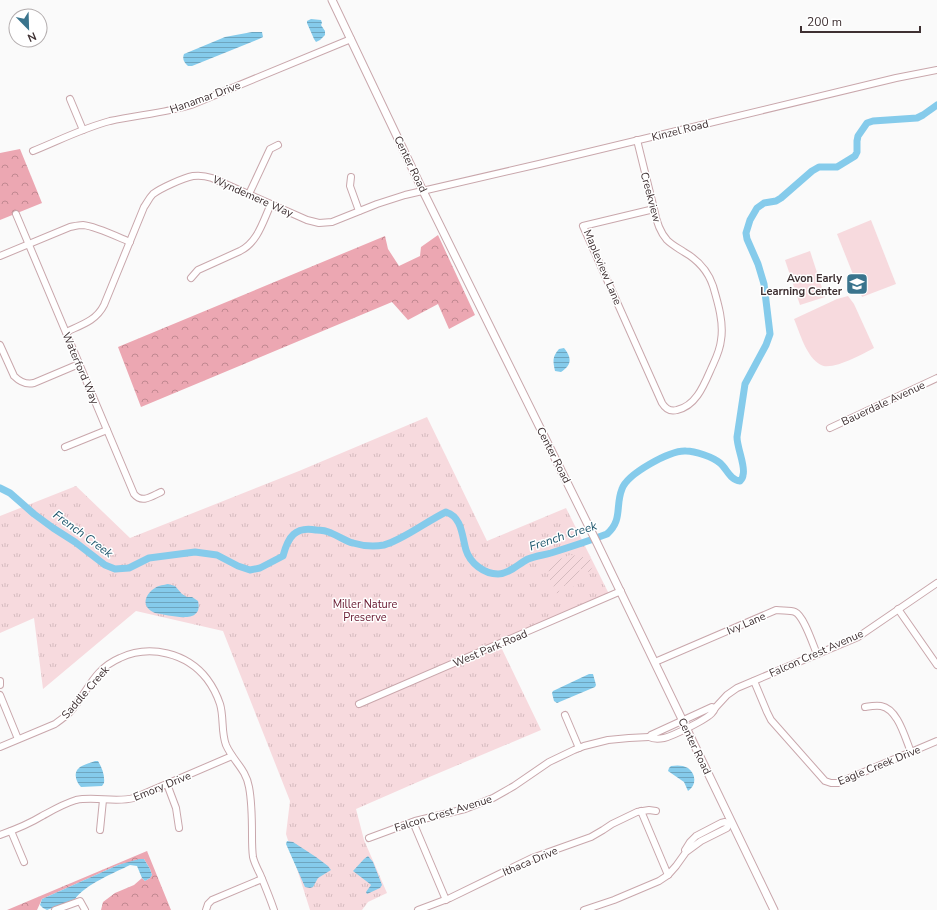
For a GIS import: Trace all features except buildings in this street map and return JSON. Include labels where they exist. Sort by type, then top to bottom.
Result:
[{"type":"main road","name":"Center Road","points":[[332,0],[423,191],[592,531],[683,720],[730,823],[774,910]]},
{"type":"street","name":"Hanamar Drive","points":[[33,151],[82,130],[109,122],[170,111],[192,105],[351,39]]},
{"type":"street","name":"Kinzel Road","points":[[423,191],[896,78],[937,70]]},
{"type":"street","points":[[70,99],[82,130]]},
{"type":"street","name":"Creekview","points":[[637,140],[657,223],[662,234],[667,240],[696,260],[703,267],[711,280],[721,316],[722,328],[718,352],[703,387],[694,400],[679,410],[672,410],[662,403],[638,350]]},
{"type":"street","points":[[249,194],[270,149],[278,145]]},
{"type":"street","name":"Wyndemere Way","points":[[66,332],[87,323],[99,313],[104,305],[144,207],[151,197],[158,191],[181,180],[193,176],[209,177],[307,220],[319,223],[332,222],[377,204],[423,191]]},
{"type":"street","points":[[351,177],[350,186],[359,211]]},
{"type":"street","points":[[191,278],[198,270],[240,251],[252,243],[257,236],[271,204]]},
{"type":"street","name":"Mapleview Lane","points":[[638,350],[583,226],[654,209]]},
{"type":"street","name":"Waterford Way","points":[[16,214],[133,493],[140,499],[146,499],[162,492]]},
{"type":"street","points":[[0,256],[70,227],[83,225],[130,242]]},
{"type":"street","points":[[0,345],[14,376],[23,383],[34,383],[79,364]]},
{"type":"street","name":"Bauerdale Avenue","points":[[830,428],[937,378]]},
{"type":"street","points":[[65,447],[107,430]]},
{"type":"street","name":"Falcon Crest Avenue","points":[[369,838],[413,822],[465,809],[493,798],[514,786],[549,762],[579,748],[608,740],[649,737],[651,739],[665,738],[704,720],[714,712],[715,708],[727,695],[737,688],[858,637],[937,583]]},
{"type":"street","name":"West Park Road","points":[[359,704],[621,591]]},
{"type":"street","points":[[898,609],[937,665]]},
{"type":"street","name":"Ivy Lane","points":[[655,662],[776,610],[796,612],[799,615],[817,654]]},
{"type":"street","name":"Saddle Creek","points":[[0,747],[55,724],[70,713],[95,677],[103,669],[111,662],[130,654],[146,651],[170,654],[194,666],[208,680],[217,695],[220,706],[224,739],[228,750],[244,771],[249,786],[253,857],[274,910]]},
{"type":"street","name":"Eagle Creek Drive","points":[[754,681],[769,716],[813,768],[827,782],[838,783],[937,741]]},
{"type":"street","points":[[0,695],[18,739]]},
{"type":"street","points":[[866,707],[882,706],[891,710],[897,719],[911,752]]},
{"type":"street","name":"Falcon Crest Avenue","points":[[649,737],[712,707],[715,708]]},
{"type":"street","points":[[565,715],[579,748]]},
{"type":"street","name":"Emory Drive","points":[[0,835],[43,816],[67,803],[91,798],[103,800],[127,800],[232,756]]},
{"type":"street","points":[[167,784],[176,808],[178,828]]},
{"type":"street","points":[[100,830],[103,800]]},
{"type":"street","points":[[641,811],[668,874]]},
{"type":"street","name":"Ithaca Drive","points":[[418,910],[446,900],[532,858],[591,837],[612,824],[641,811],[656,811]]},
{"type":"street","points":[[413,822],[446,900]]},
{"type":"street","points":[[584,910],[614,900],[659,881],[676,866],[686,852],[701,841],[727,828],[730,823]]},
{"type":"street","points":[[11,831],[24,862]]},
{"type":"street","points":[[206,908],[212,900],[262,880]]},
{"type":"street","points":[[55,910],[80,900],[85,910]]},
{"type":"green space","points":[[20,149],[42,203],[0,220],[0,153]]},
{"type":"green space","points":[[871,220],[896,284],[862,297],[837,234]]},
{"type":"green space","points":[[438,235],[475,315],[449,329],[438,304],[408,320],[392,302],[141,407],[118,347],[385,236],[388,249],[399,266],[420,256],[421,247]]},
{"type":"green space","points":[[810,251],[825,297],[800,305],[785,260]]},
{"type":"green space","points":[[848,296],[854,304],[874,348],[840,364],[832,366],[821,365],[807,351],[794,319],[837,299]]},
{"type":"green space","name":"Miller Nature Preserve","points":[[427,417],[487,541],[566,508],[610,596],[501,647],[541,730],[356,809],[364,840],[387,893],[368,902],[362,910],[310,910],[286,834],[290,801],[223,631],[136,611],[43,689],[34,618],[0,633],[0,516],[76,486],[130,538],[299,471]]},
{"type":"green space","points":[[570,555],[589,558],[593,563],[592,568],[589,572],[580,569],[573,587],[566,584],[565,586],[561,585],[558,594],[555,592],[556,588],[550,580],[548,566],[550,563]]},
{"type":"green space","points":[[147,851],[171,910],[101,910],[103,902],[115,893],[134,885],[142,878],[145,881],[150,878],[152,875],[144,859],[118,865],[42,899],[37,910],[7,910]]},
{"type":"water","points":[[311,19],[321,20],[321,25],[325,31],[325,35],[316,42],[307,23],[307,21]]},
{"type":"water","points":[[252,32],[262,32],[263,37],[192,66],[188,66],[185,63],[183,57],[184,54],[225,37]]},
{"type":"water","points":[[564,348],[570,361],[569,364],[561,372],[555,371],[554,357],[559,349]]},
{"type":"water","points":[[168,584],[175,586],[187,597],[192,597],[198,601],[198,609],[196,614],[191,616],[176,617],[155,613],[148,608],[146,604],[146,597],[148,594],[157,587]]},
{"type":"water","points":[[589,674],[593,674],[596,685],[595,687],[557,703],[554,701],[553,691]]},
{"type":"water","points":[[98,761],[102,769],[104,783],[102,786],[81,787],[76,778],[77,770],[82,766]]},
{"type":"water","points":[[671,766],[684,766],[691,770],[694,776],[694,783],[691,789],[688,791],[684,782],[668,771]]},
{"type":"water","points":[[287,841],[293,842],[316,857],[331,870],[318,878],[313,887],[305,887],[286,844]]},
{"type":"water","points":[[368,856],[373,862],[382,885],[380,888],[367,894],[366,892],[371,885],[353,871]]},
{"type":"water","points":[[144,859],[152,875],[145,881],[142,878],[137,866],[130,865],[108,875],[86,888],[75,899],[47,910],[40,905],[42,899],[118,865]]},
{"type":"waterway","name":"French Creek","points":[[0,488],[10,493],[34,514],[105,565],[115,569],[129,568],[149,558],[195,552],[217,555],[238,566],[250,570],[260,568],[283,556],[287,543],[298,531],[309,529],[324,531],[357,544],[380,546],[391,543],[407,535],[446,512],[451,514],[458,523],[466,550],[474,563],[483,570],[493,574],[502,574],[510,571],[531,558],[586,542],[607,534],[612,529],[617,518],[620,495],[626,483],[640,470],[670,454],[686,451],[709,457],[720,463],[734,479],[740,481],[744,472],[737,437],[745,384],[766,345],[770,334],[764,284],[758,264],[747,239],[746,233],[750,220],[757,208],[764,203],[776,201],[781,198],[812,171],[819,167],[837,167],[855,156],[857,152],[858,136],[867,123],[873,121],[917,118],[937,105]]},
{"type":"place","name":"Avon Early Learning Center","points":[[857,284]]}]
